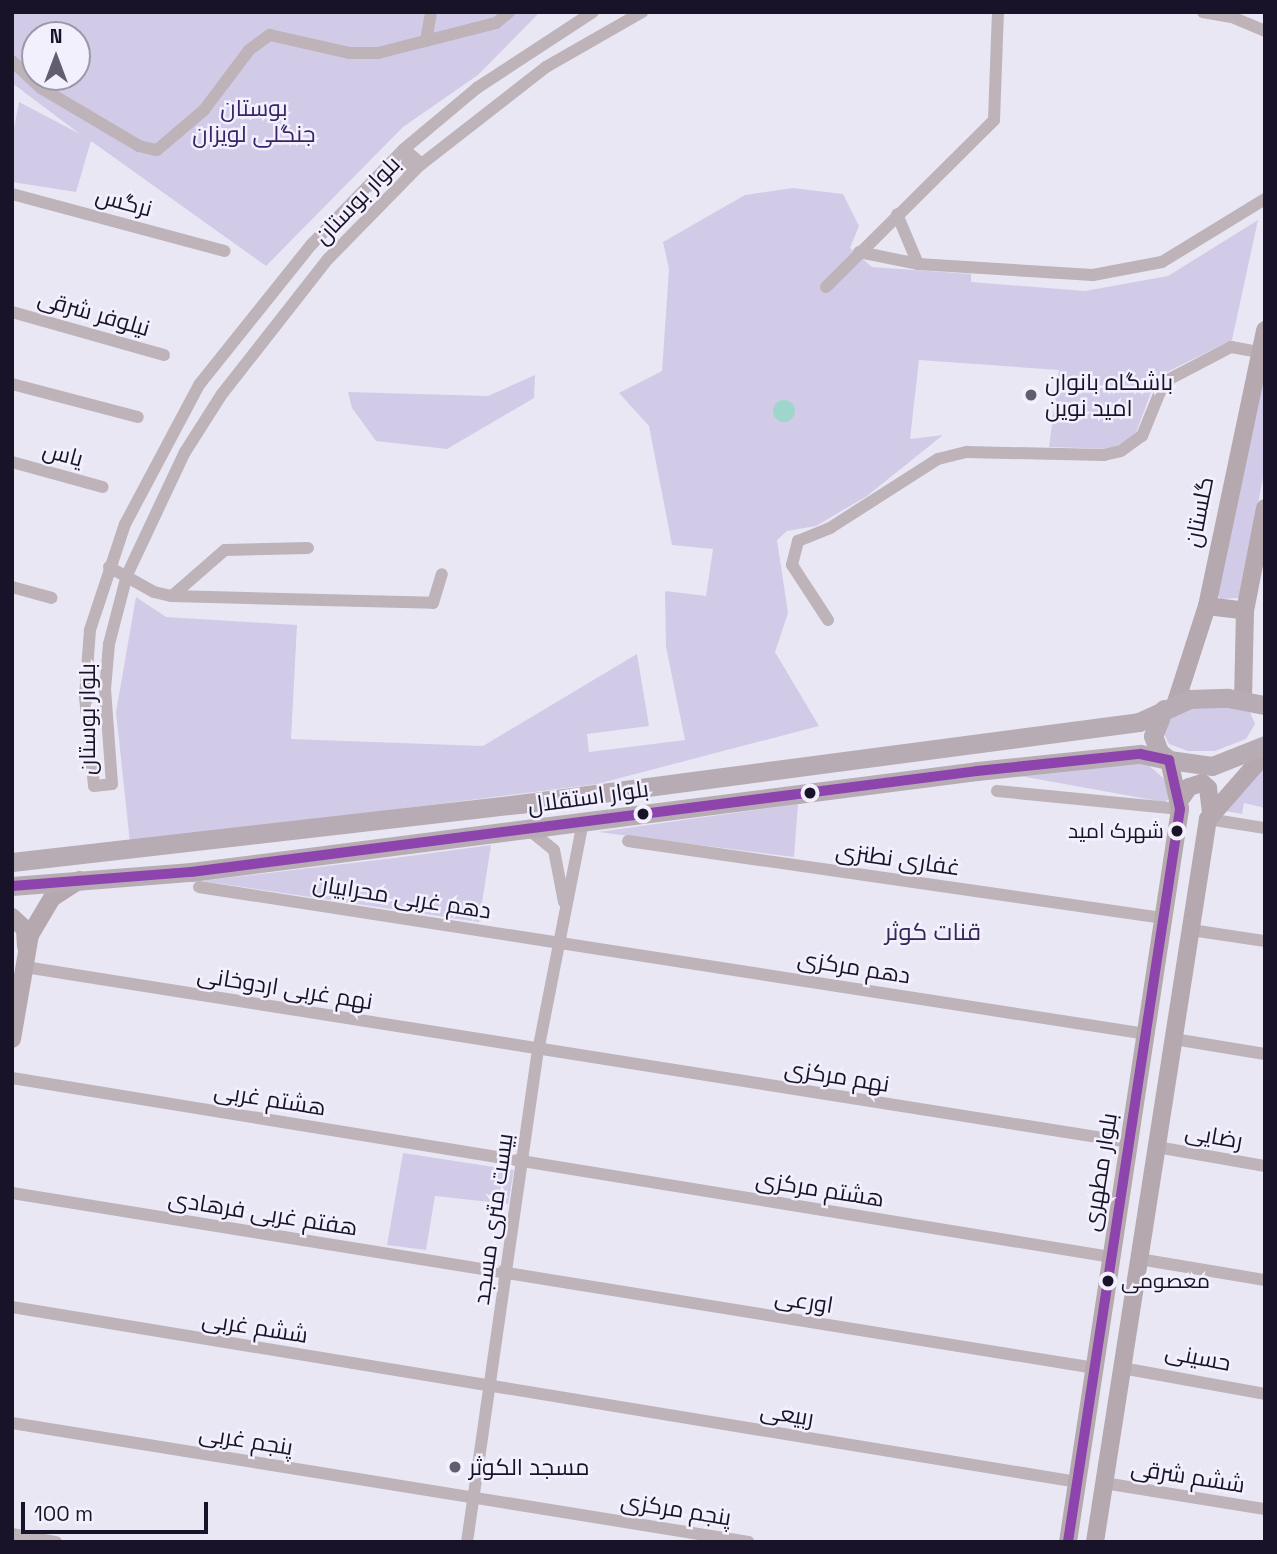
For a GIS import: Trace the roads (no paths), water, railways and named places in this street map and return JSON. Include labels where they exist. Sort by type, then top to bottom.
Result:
[{"type":"main road","name":"گلستان","points":[[1170,706],[1207,606],[1262,360],[1265,330]]},
{"type":"main road","points":[[1243,700],[1245,611],[1265,508]]},
{"type":"main road","points":[[1207,606],[1245,611]]},
{"type":"main road","name":"بلوار استقلال","points":[[12,862],[352,825],[1139,722],[1170,706],[1202,697],[1243,700],[1265,705]]},
{"type":"main road","points":[[1170,706],[1153,736],[1159,752],[1169,760],[1180,804]]},
{"type":"main road","points":[[1078,760],[1097,753],[1100,744],[1098,733],[1087,729]]},
{"type":"main road","name":"بلوار استقلال","points":[[12,886],[191,872],[1078,760],[1140,754],[1212,766],[1265,745]]},
{"type":"main road","points":[[1209,815],[1265,754]]},
{"type":"main road","points":[[1095,1542],[1209,815],[1202,783],[1189,787],[1180,804]]},
{"type":"main road","name":"بلوار مطهری","points":[[1068,1542],[1180,804]]},
{"type":"main road","points":[[12,1039],[25,967],[40,912],[52,898],[80,880]]},
{"type":"main road","points":[[12,917],[25,929],[25,967]]},
{"type":"street","points":[[426,41],[431,12]]},
{"type":"street","points":[[12,61],[41,88],[139,146],[157,150],[204,110],[249,50],[270,35],[350,53],[378,53],[496,23],[509,12]]},
{"type":"street","name":"بلوار بوستان","points":[[593,12],[477,88],[404,149],[311,245],[199,385],[145,483],[109,567],[86,657],[94,786],[112,785],[108,662],[127,575],[185,452],[222,394],[328,259],[422,164],[546,67],[638,13]]},
{"type":"street","points":[[826,287],[994,120],[998,12]]},
{"type":"street","points":[[1203,12],[1232,17],[1265,31]]},
{"type":"street","points":[[404,149],[422,164]]},
{"type":"street","points":[[404,149],[409,176]]},
{"type":"street","name":"نرگس","points":[[12,194],[224,251]]},
{"type":"street","points":[[859,252],[918,264],[1093,275],[1162,262],[1265,199]]},
{"type":"street","points":[[897,214],[918,264]]},
{"type":"street","name":"نیلوفر شرقی","points":[[12,312],[164,355]]},
{"type":"street","points":[[828,620],[792,565],[798,541],[830,528],[938,459],[967,452],[1104,455],[1121,451],[1142,436],[1164,382],[1231,347],[1262,360]]},
{"type":"street","points":[[12,384],[138,417]]},
{"type":"street","points":[[199,385],[222,394]]},
{"type":"street","name":"یاس","points":[[12,462],[103,487]]},
{"type":"street","points":[[172,596],[225,550],[307,548]]},
{"type":"street","points":[[109,567],[154,592],[172,596],[433,603],[442,573]]},
{"type":"street","points":[[12,587],[52,598]]},
{"type":"street","points":[[86,657],[108,662]]},
{"type":"street","points":[[997,791],[1180,804]]},
{"type":"street","points":[[1209,815],[1265,828]]},
{"type":"street","name":"بیست متری مسجد","points":[[467,1542],[538,1051],[556,942],[583,821]]},
{"type":"street","name":"بیست متری مسجد","points":[[528,830],[554,850],[564,902]]},
{"type":"street","name":"غفاری نطنزی","points":[[628,841],[1163,918]]},
{"type":"street","name":"دهم غربی محرابیان","points":[[199,887],[556,942]]},
{"type":"street","points":[[1191,930],[1265,941]]},
{"type":"street","name":"دهم مرکزی","points":[[556,942],[1146,1034]]},
{"type":"street","name":"نهم غربی اردوخانی","points":[[25,967],[538,1051]]},
{"type":"street","points":[[1174,1039],[1265,1054]]},
{"type":"street","name":"نهم مرکزی","points":[[538,1051],[1129,1142]]},
{"type":"street","name":"هشتم غربی","points":[[12,1078],[521,1162]]},
{"type":"street","name":"رضایی","points":[[1157,1147],[1265,1166]]},
{"type":"street","name":"هشتم مرکزی","points":[[521,1162],[1111,1257]]},
{"type":"street","name":"هفتم غربی فرهادی","points":[[12,1193],[506,1275]]},
{"type":"street","points":[[1139,1259],[1265,1280]]},
{"type":"street","name":"اورعی","points":[[506,1275],[1094,1368]]},
{"type":"street","name":"ششم غربی","points":[[12,1307],[491,1387]]},
{"type":"street","name":"حسینی","points":[[1122,1368],[1265,1394]]},
{"type":"street","name":"ربیعی","points":[[491,1387],[1077,1482]]},
{"type":"street","name":"پنجم غربی","points":[[12,1423],[473,1497]]},
{"type":"street","name":"ششم شرقی","points":[[1104,1483],[1265,1509]]},
{"type":"street","name":"پنجم مرکزی","points":[[473,1497],[748,1542]]},
{"type":"street","points":[[12,1534],[57,1542]]},
{"type":"place","name":"باشگاه بانوان امید نوین","points":[[1031,395]]},
{"type":"place","name":"شهرک امید","points":[[1177,831]]},
{"type":"place","name":"معصومی","points":[[1108,1281]]},
{"type":"place","name":"مسجد الکوثر","points":[[455,1467]]},
{"type":"district","name":"قنات کوثر","points":[[933,932]]},
{"type":"park label","name":"بوستان جنگلی لویزان","points":[[254,121]]}]
